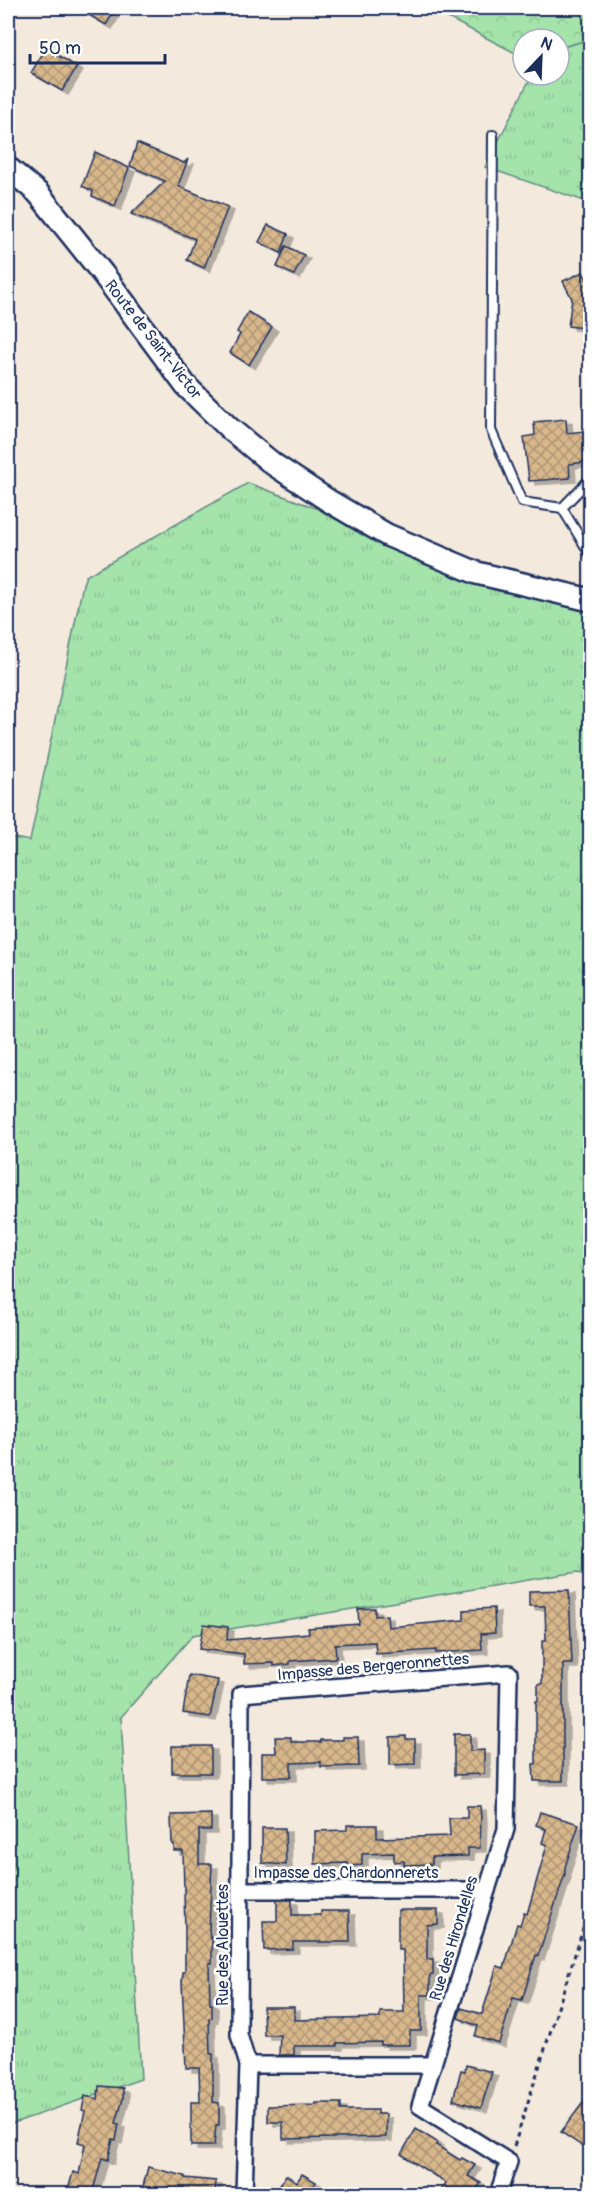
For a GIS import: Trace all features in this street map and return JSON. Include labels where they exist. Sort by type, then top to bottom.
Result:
[{"type":"main road","name":"Route de Saint-Victor","points":[[8,168],[38,193],[103,274],[186,386],[229,428],[273,464],[329,501],[387,535],[477,573],[591,600]]},
{"type":"street","name":"Impasse des Bergeronnettes","points":[[241,1694],[509,1673]]},
{"type":"street","name":"Rue des Hirondelles","points":[[509,1673],[506,1828],[420,2106],[509,2162]]},
{"type":"street","name":"Rue des Alouettes","points":[[241,1694],[239,2036],[248,2065],[244,2194]]},
{"type":"street","name":"Impasse des Chardonnerets","points":[[240,1890],[487,1890]]},
{"type":"street","points":[[248,2065],[433,2065]]},
{"type":"street","points":[[498,2194],[509,2162]]},
{"type":"lane","points":[[493,135],[491,429],[522,502],[562,508],[591,554]]},
{"type":"lane","points":[[562,508],[591,479]]},
{"type":"path","points":[[509,2162],[591,1907]]},
{"type":"green space","points":[[429,8],[590,8],[590,39],[571,45],[571,27],[511,27],[511,51]]},
{"type":"green space","points":[[590,39],[590,203],[485,167],[526,87],[571,87],[571,45]]},
{"type":"green space","points":[[248,483],[590,609],[590,1578],[578,1572],[193,1635],[121,1717],[141,2079],[8,2125],[8,837],[30,841],[86,576]]},
{"type":"building","points":[[77,8],[116,8],[106,25]]},
{"type":"building","points":[[46,48],[77,67],[62,91],[31,73]]},
{"type":"building","points":[[137,143],[184,163],[188,159],[178,186],[228,207],[204,268],[187,260],[195,239],[131,214],[165,181],[130,166]]},
{"type":"building","points":[[95,152],[129,168],[115,206],[92,196],[93,191],[82,186]]},
{"type":"building","points":[[268,225],[288,234],[281,253],[259,242]]},
{"type":"building","points":[[286,246],[304,255],[294,275],[277,267]]},
{"type":"building","points":[[583,272],[591,288],[591,329],[568,326],[572,299],[563,281]]},
{"type":"building","points":[[248,312],[272,327],[249,365],[230,353],[240,334],[237,332]]},
{"type":"building","points":[[566,419],[567,433],[584,431],[587,462],[569,464],[570,478],[529,481],[524,437],[535,435],[534,422]]},
{"type":"building","points":[[569,1590],[572,1664],[563,1664],[563,1781],[534,1781],[536,1701],[538,1701],[538,1684],[542,1684],[542,1641],[546,1641],[545,1606],[529,1606],[529,1591]]},
{"type":"building","points":[[375,1608],[375,1616],[387,1615],[388,1627],[464,1620],[464,1610],[494,1608],[495,1633],[481,1634],[482,1650],[376,1654],[375,1642],[335,1644],[336,1658],[290,1661],[290,1664],[274,1666],[274,1663],[244,1664],[244,1654],[199,1649],[204,1624],[228,1627],[227,1640],[309,1633],[308,1628],[359,1624],[358,1609]]},
{"type":"building","points":[[189,1675],[218,1680],[210,1717],[183,1713]]},
{"type":"building","points":[[454,1734],[470,1734],[470,1751],[484,1750],[484,1774],[454,1775]]},
{"type":"building","points":[[406,1736],[406,1739],[415,1739],[415,1764],[390,1765],[390,1737]]},
{"type":"building","points":[[275,1737],[291,1737],[291,1742],[321,1742],[321,1740],[343,1740],[343,1737],[358,1737],[359,1766],[321,1767],[321,1762],[291,1763],[291,1777],[262,1777],[262,1753],[276,1753]]},
{"type":"building","points":[[172,1746],[211,1746],[211,1773],[172,1773]]},
{"type":"building","points":[[467,1806],[480,1806],[481,1818],[480,1848],[468,1848],[468,1856],[432,1857],[432,1864],[404,1865],[404,1861],[394,1862],[394,1853],[362,1854],[362,1865],[315,1864],[315,1831],[347,1830],[347,1825],[377,1825],[377,1838],[450,1836],[449,1818],[467,1818]]},
{"type":"building","points":[[540,1812],[579,1824],[565,1867],[565,1874],[522,2000],[513,1998],[499,2043],[475,2036],[478,2026],[458,2018],[461,2008],[482,2014],[497,1966],[504,1968],[517,1924],[520,1925],[524,1913],[527,1914],[547,1845],[542,1843],[546,1829],[536,1825]]},
{"type":"building","points":[[211,1814],[211,1830],[199,1830],[199,1864],[212,1864],[209,1930],[210,1938],[212,1938],[212,1963],[209,1963],[212,2018],[209,2019],[210,2054],[213,2054],[213,2102],[219,2103],[219,2125],[216,2125],[214,2146],[191,2146],[191,2102],[200,2102],[199,2068],[186,2068],[182,1982],[183,1972],[185,1972],[183,1851],[174,1851],[171,1815]]},
{"type":"building","points":[[262,1828],[285,1828],[286,1865],[262,1863]]},
{"type":"building","points":[[277,1900],[292,1900],[292,1915],[321,1915],[321,1911],[349,1911],[350,1942],[293,1942],[293,1949],[264,1950],[263,1921],[277,1921]]},
{"type":"building","points":[[398,1910],[438,1910],[438,1924],[427,1925],[427,1959],[433,1959],[430,1995],[421,1995],[421,2031],[410,2031],[410,2045],[381,2045],[381,2042],[337,2043],[337,2046],[294,2046],[294,2055],[279,2055],[280,2035],[264,2035],[263,2007],[294,2007],[294,2020],[380,2018],[380,2012],[404,2012],[403,1950],[398,1950]]},
{"type":"building","points":[[466,2065],[492,2072],[481,2108],[453,2100],[461,2070],[465,2071]]},
{"type":"building","points":[[99,2086],[123,2088],[123,2099],[116,2123],[119,2124],[116,2140],[113,2139],[108,2160],[102,2158],[92,2194],[67,2194],[73,2172],[79,2174],[85,2144],[78,2142],[85,2111],[82,2110],[85,2096],[98,2099]]},
{"type":"building","points":[[591,2092],[591,2134],[582,2146],[561,2132]]},
{"type":"building","points":[[316,2103],[341,2103],[341,2110],[377,2110],[377,2114],[386,2114],[386,2137],[283,2139],[283,2122],[268,2122],[268,2106],[316,2105]]},
{"type":"building","points":[[416,2129],[460,2160],[462,2158],[475,2165],[468,2176],[481,2183],[474,2194],[439,2194],[446,2183],[401,2154]]},
{"type":"building","points":[[148,2167],[185,2176],[185,2178],[216,2181],[215,2194],[141,2194]]},
{"type":"building","points":[[302,2174],[316,2182],[311,2191],[318,2194],[274,2194],[286,2175],[297,2182]]}]
